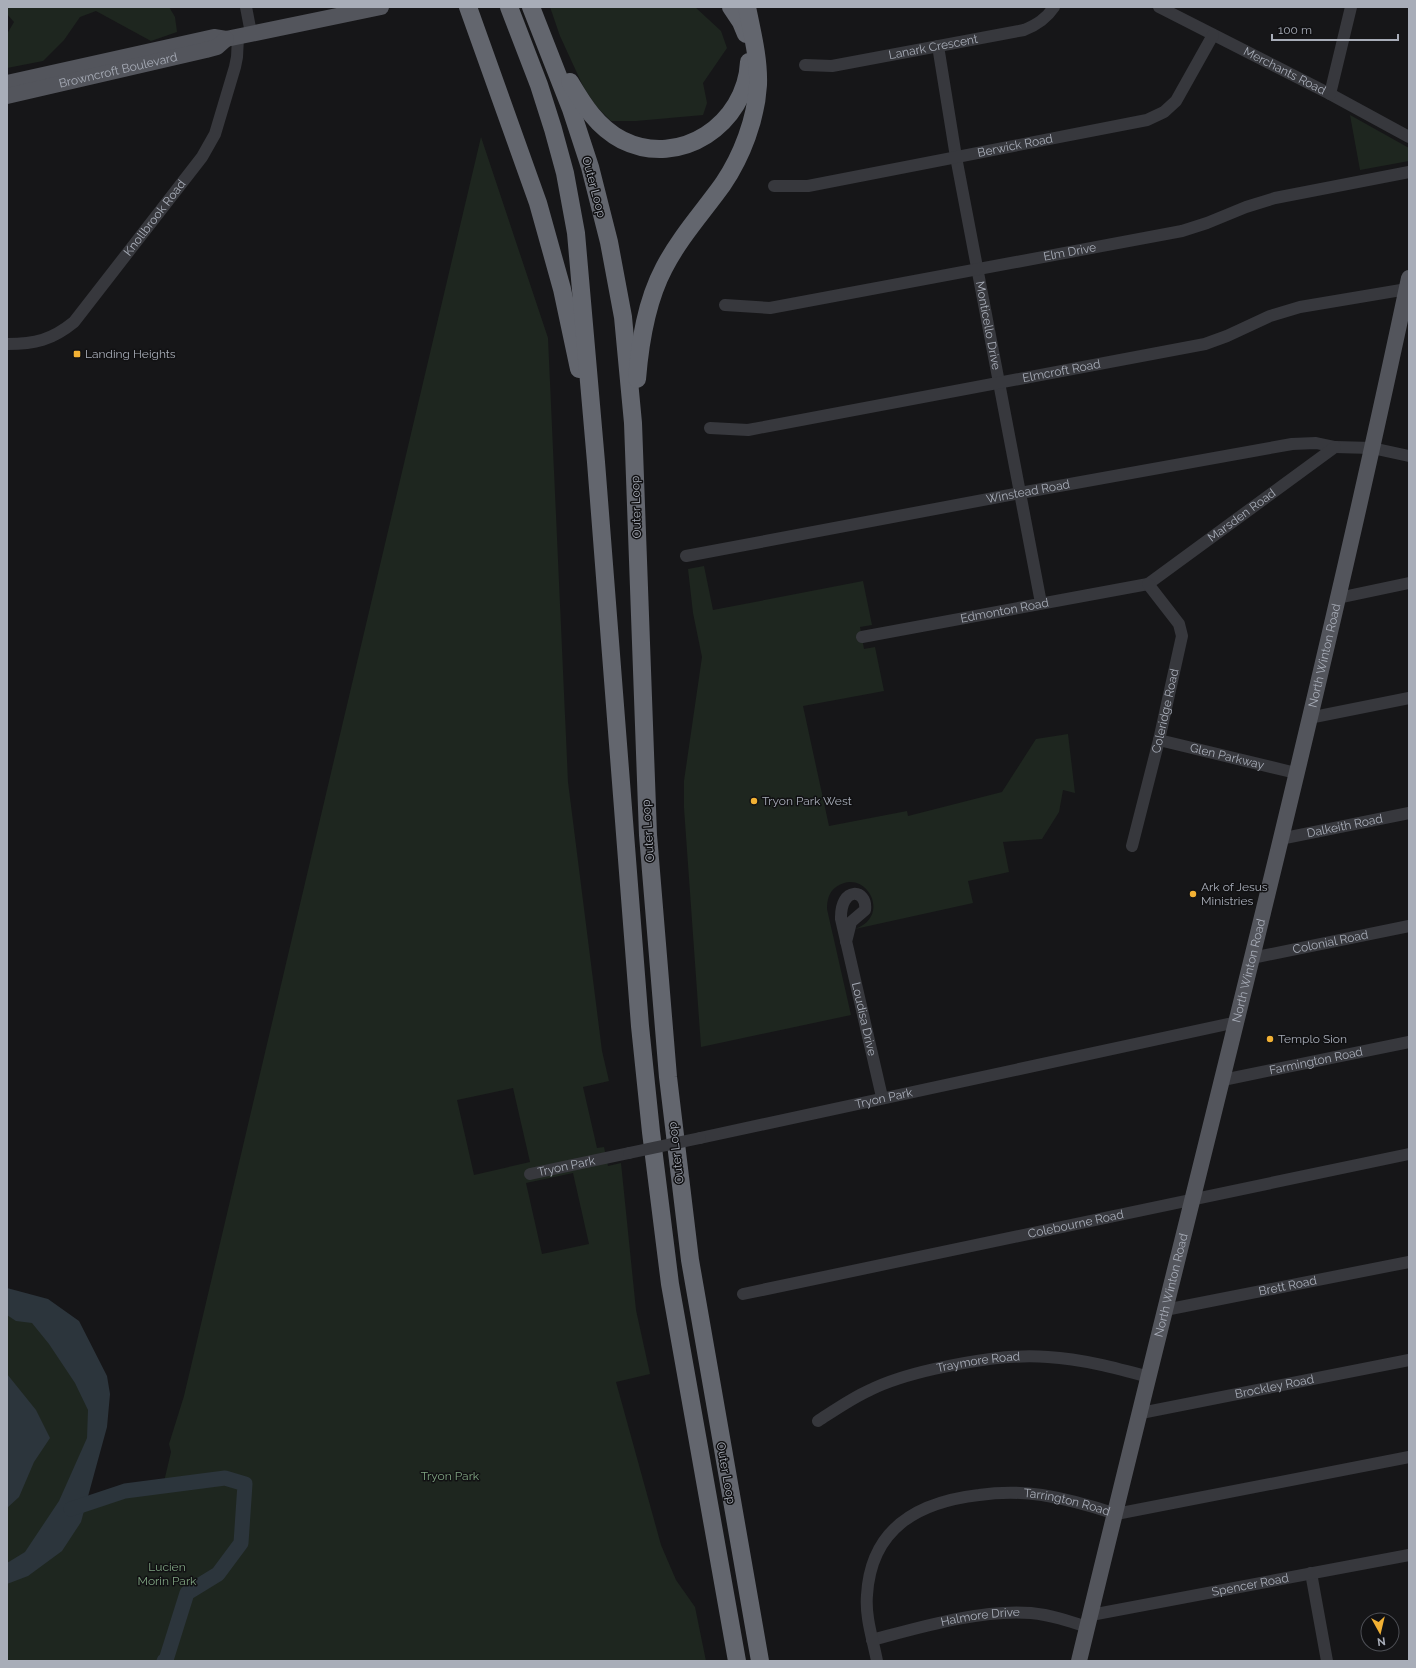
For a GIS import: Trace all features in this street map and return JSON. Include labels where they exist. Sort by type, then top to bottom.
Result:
[{"type":"highway","points":[[468,7],[530,179],[550,243],[566,305],[596,462]]},
{"type":"highway","points":[[532,11],[570,82],[593,117],[612,134],[630,143],[644,147],[664,148],[685,145],[699,139],[717,128],[732,112],[742,93],[747,78],[749,54],[742,8]]},
{"type":"highway","points":[[634,454],[635,408],[641,342],[655,289],[661,273],[675,249],[731,172],[743,146],[752,119],[758,74],[742,8]]},
{"type":"highway","name":"Outer Loop","points":[[532,11],[574,116],[590,167],[615,272],[624,332],[631,393],[634,454],[646,812],[668,1077],[690,1260],[760,1661]]},
{"type":"highway","name":"Outer Loop","points":[[511,12],[549,114],[571,203],[580,263],[640,1026],[652,1140],[670,1284],[737,1661]]},
{"type":"main road","name":"Browncroft Boulevard","points":[[7,83],[214,37],[238,36],[381,7]]},
{"type":"main road","name":"Browncroft Boulevard","points":[[7,96],[211,49],[238,36]]},
{"type":"main road","name":"North Winton Road","points":[[1079,1661],[1237,1022],[1338,598],[1408,284]]},
{"type":"street","name":"Knollbrook Road","points":[[7,344],[34,343],[58,334],[74,322],[202,157],[209,146],[217,127],[236,67],[238,36],[246,7]]},
{"type":"street","name":"Lanark Crescent","points":[[805,65],[832,66],[1031,27],[1044,20],[1054,7]]},
{"type":"street","name":"Merchants Road","points":[[1159,7],[1330,94],[1409,137]]},
{"type":"street","points":[[1330,94],[1351,7]]},
{"type":"street","name":"Berwick Road","points":[[774,186],[808,186],[1137,122],[1156,116],[1170,107],[1182,93],[1213,35]]},
{"type":"street","name":"Monticello Drive","points":[[938,46],[956,157],[1041,603]]},
{"type":"street","name":"Elm Drive","points":[[725,305],[770,308],[1182,231],[1207,223],[1246,207],[1275,198],[1409,172]]},
{"type":"street","name":"Elmcroft Road","points":[[710,428],[748,430],[1205,344],[1227,336],[1270,316],[1300,307],[1408,284]]},
{"type":"street","name":"Winstead Road","points":[[686,556],[1267,447],[1316,443],[1335,447],[1372,448],[1409,456]]},
{"type":"street","name":"Marsden Road","points":[[1148,584],[1335,447]]},
{"type":"street","name":"Edmonton Road","points":[[862,637],[1148,584]]},
{"type":"street","name":"Coleridge Road","points":[[1132,846],[1182,641],[1182,632],[1179,624],[1148,584]]},
{"type":"street","points":[[1338,598],[1409,584]]},
{"type":"street","points":[[1309,718],[1409,698]]},
{"type":"street","name":"Glen Parkway","points":[[1159,740],[1296,773]]},
{"type":"street","name":"Dalkeith Road","points":[[1280,839],[1409,813]]},
{"type":"street","name":"Colonial Road","points":[[1252,958],[1409,926]]},
{"type":"street","name":"Loudisa Drive","points":[[846,942],[882,1097]]},
{"type":"street","name":"Tryon Park","points":[[530,1174],[882,1097],[1237,1022]]},
{"type":"street","name":"Farmington Road","points":[[1223,1080],[1409,1042]]},
{"type":"street","name":"Colebourne Road","points":[[743,1294],[1409,1154]]},
{"type":"street","name":"Brett Road","points":[[1165,1310],[1409,1262]]},
{"type":"street","name":"Traymore Road","points":[[818,1421],[856,1396],[888,1383],[920,1373],[982,1360],[1011,1357],[1048,1357],[1088,1362],[1150,1377]]},
{"type":"street","name":"Brockley Road","points":[[1141,1413],[1409,1360]]},
{"type":"street","name":"Tarrington Road","points":[[877,1661],[867,1613],[867,1596],[873,1562],[880,1546],[890,1532],[917,1511],[937,1503],[961,1497],[1013,1493],[1041,1495],[1068,1500],[1116,1514],[1409,1457]]},
{"type":"street","name":"Spencer Road","points":[[1089,1621],[1311,1573],[1409,1555]]},
{"type":"street","points":[[1311,1573],[1327,1661]]},
{"type":"street","name":"Halmore Drive","points":[[872,1640],[951,1622],[1003,1613],[1032,1613],[1089,1621]]},
{"type":"green space","points":[[7,7],[169,7],[175,17],[177,32],[151,41],[96,11],[80,17],[64,40],[43,61],[7,68],[7,34],[14,22],[7,14]]},
{"type":"green space","points":[[550,7],[695,7],[721,31],[727,48],[703,83],[707,103],[703,115],[636,121],[611,121],[596,106],[583,86],[560,36]]},
{"type":"green space","points":[[1350,115],[1409,148],[1409,161],[1360,170]]},
{"type":"green space","name":"Tryon Park","points":[[481,137],[548,338],[568,782],[602,1051],[609,1081],[583,1087],[597,1148],[604,1147],[608,1166],[621,1163],[636,1310],[650,1374],[616,1382],[661,1545],[676,1580],[695,1607],[706,1661],[7,1661],[7,1303],[27,1309],[90,1386],[85,1507],[86,1504],[125,1491],[163,1486],[171,1452],[169,1444],[184,1396]],"holes":[[[513,1088],[530,1162],[474,1175],[457,1100]],[[573,1173],[589,1244],[542,1254],[526,1183]]]},
{"type":"green space","name":"Tryon Park West","points":[[704,566],[713,610],[863,581],[872,625],[860,627],[864,649],[875,647],[884,691],[803,706],[829,826],[907,811],[908,816],[1002,792],[1036,739],[1068,734],[1075,793],[1063,790],[1059,812],[1042,839],[1003,842],[1009,872],[968,881],[973,903],[855,929],[866,923],[872,914],[873,904],[871,895],[865,888],[857,883],[847,882],[836,887],[829,896],[827,909],[851,1015],[701,1047],[684,808],[684,781],[702,657],[693,613],[688,569]]},
{"type":"shaded area","points":[[7,1288],[48,1299],[79,1321],[107,1376],[110,1394],[107,1427],[81,1522],[62,1551],[28,1576],[7,1584],[7,1563],[25,1552],[59,1501],[87,1438],[88,1410],[75,1383],[49,1344],[32,1323],[16,1321],[7,1315]]},
{"type":"shaded area","points":[[7,1374],[36,1410],[50,1438],[34,1462],[19,1497],[7,1508]]},
{"type":"waterway","points":[[71,1509],[125,1491],[225,1478],[245,1484],[241,1543],[218,1574],[187,1593],[166,1660],[164,1661]]},
{"type":"place","name":"Landing Heights","points":[[77,354]]},
{"type":"place","name":"Tryon Park West","points":[[754,801]]},
{"type":"place","name":"Ark of Jesus Ministries","points":[[1193,894]]},
{"type":"place","name":"Templo Sion","points":[[1270,1039]]},
{"type":"park label","name":"Lucien Morin Park","points":[[167,1574]]}]
